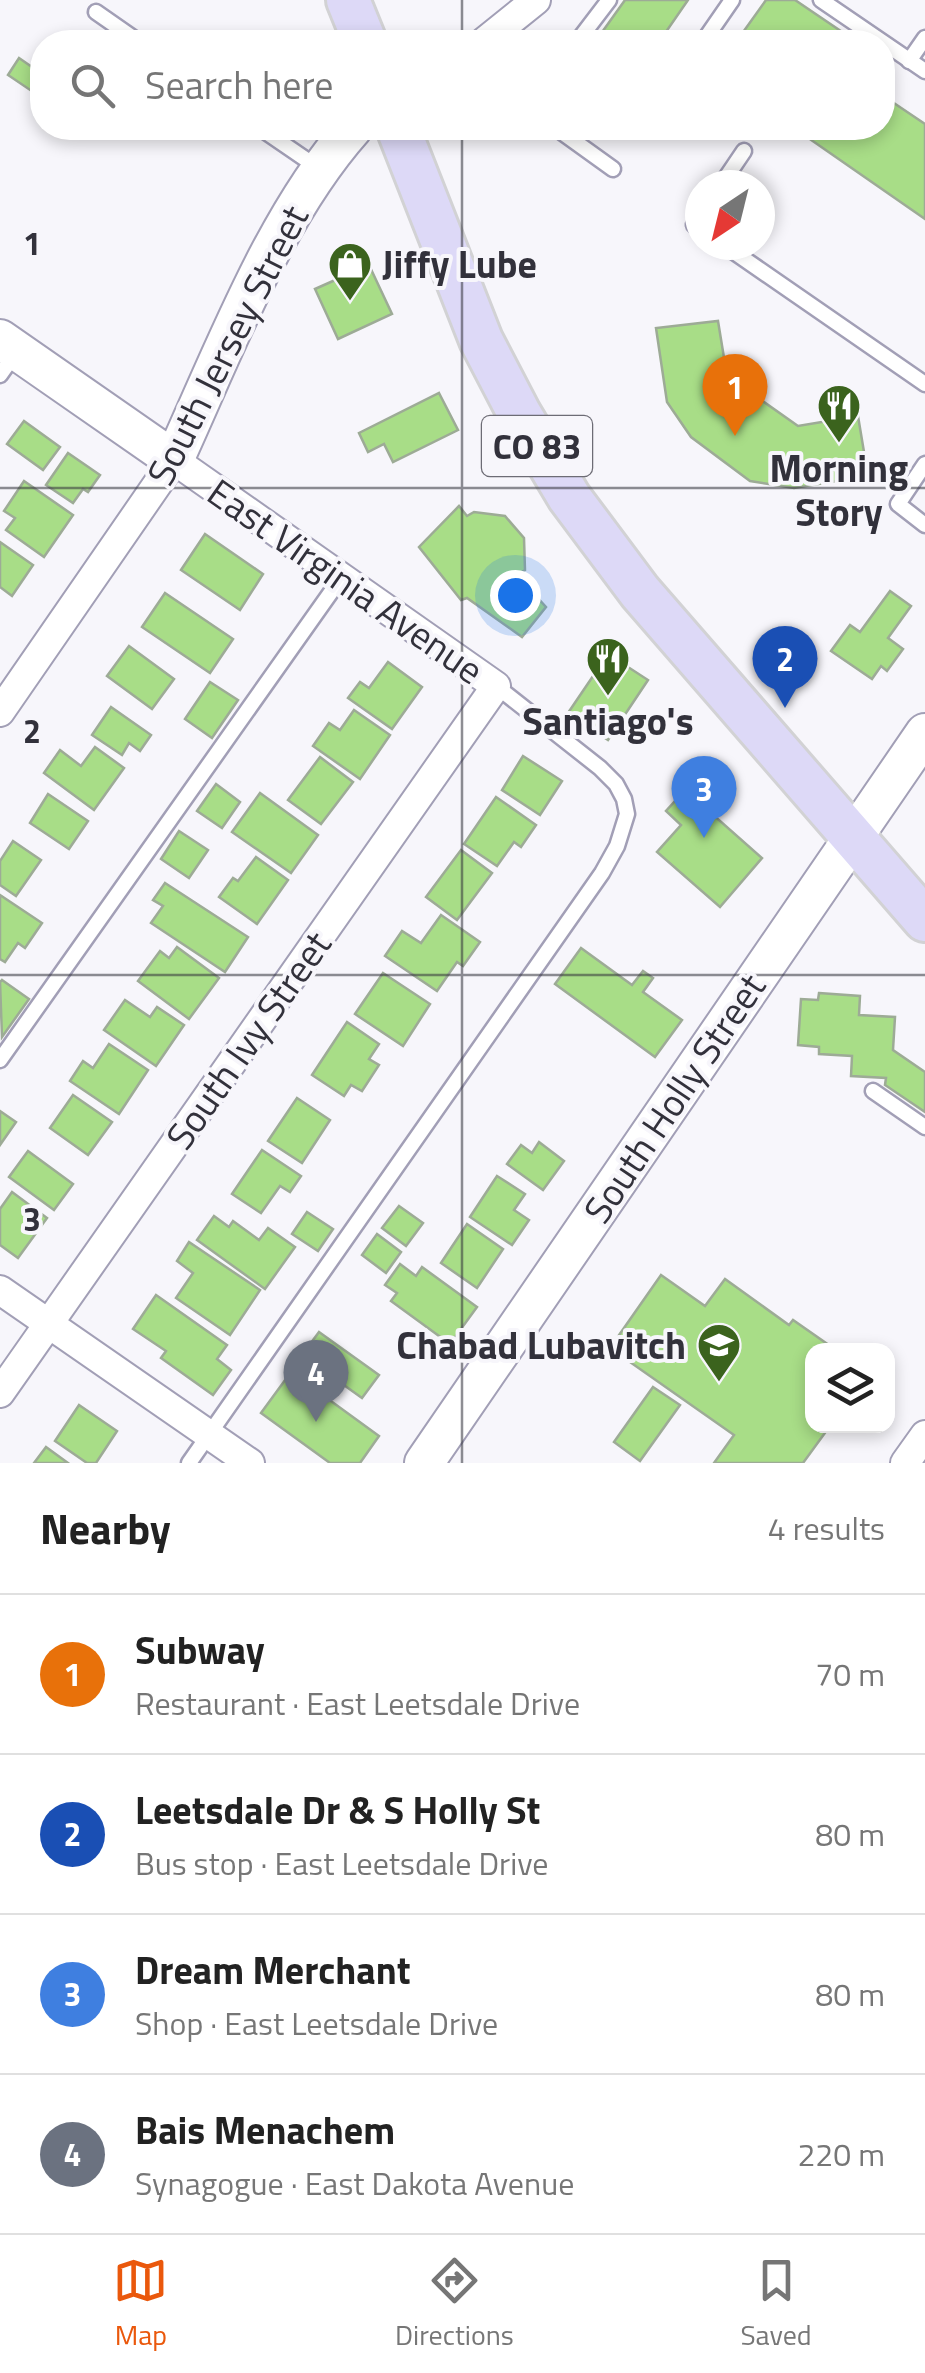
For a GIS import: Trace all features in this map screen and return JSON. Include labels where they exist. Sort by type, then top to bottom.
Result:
[{"type":"main road","points":[[348,0],[360,30]]},
{"type":"main road","name":"South Jersey Street","points":[[174,460],[273,248],[320,169],[343,140]]},
{"type":"main road","name":"CO 83","points":[[403,140],[481,340],[569,498],[640,592],[925,920]]},
{"type":"main road","name":"East Virginia Avenue","points":[[6,355],[174,460]]},
{"type":"main road","name":"South Holly Street","points":[[424,1463],[925,733]]},
{"type":"street","points":[[499,30],[536,0]]},
{"type":"street","name":"East Virginia Avenue","points":[[174,460],[496,686]]},
{"type":"street","name":"South Jersey Street","points":[[0,712],[174,460]]},
{"type":"street","name":"South Ivy Street","points":[[0,1394],[496,686]]},
{"type":"street","points":[[0,1290],[250,1463]]},
{"type":"street","points":[[905,1463],[925,1435]]},
{"type":"lane","points":[[586,30],[609,0]]},
{"type":"lane","points":[[711,30],[732,0]]},
{"type":"lane","points":[[822,0],[866,30]]},
{"type":"lane","points":[[96,12],[122,30]]},
{"type":"lane","points":[[909,60],[925,38]]},
{"type":"lane","points":[[895,50],[925,72]]},
{"type":"lane","points":[[278,140],[320,169]]},
{"type":"lane","points":[[573,140],[614,169]]},
{"type":"lane","points":[[732,170],[744,151]]},
{"type":"lane","points":[[746,260],[925,384]]},
{"type":"lane","points":[[925,464],[898,504],[925,525]]},
{"type":"lane","points":[[0,1060],[342,578]]},
{"type":"lane","points":[[189,1463],[602,873],[617,846],[627,814],[616,784],[496,686]]},
{"type":"lane","points":[[874,1091],[925,1127]]},
{"type":"building","points":[[625,0],[688,0],[667,30],[604,30]]},
{"type":"building","points":[[766,0],[795,0],[839,30],[745,30]]},
{"type":"building","points":[[19,58],[30,66],[30,90],[8,75]]},
{"type":"building","points":[[895,104],[925,124],[925,219],[811,140],[895,140]]},
{"type":"building","points":[[369,265],[392,314],[338,339],[315,289]]},
{"type":"building","points":[[718,321],[727,376],[798,426],[858,416],[868,476],[794,488],[750,481],[691,437],[667,402],[656,328]]},
{"type":"building","points":[[439,393],[458,430],[393,462],[384,444],[368,452],[359,433]]},
{"type":"building","points":[[24,421],[60,447],[43,470],[7,444]]},
{"type":"building","points":[[68,453],[100,475],[88,492],[83,489],[73,503],[46,485]]},
{"type":"building","points":[[24,481],[73,515],[44,557],[6,530],[15,518],[4,511]]},
{"type":"building","points":[[459,506],[467,516],[474,512],[505,516],[524,538],[525,570],[517,575],[546,607],[522,637],[467,598],[461,600],[419,547]]},
{"type":"building","points":[[205,534],[263,574],[240,610],[181,570]]},
{"type":"building","points":[[0,542],[33,565],[12,596],[0,587]]},
{"type":"building","points":[[890,591],[911,606],[888,638],[903,649],[887,671],[881,666],[872,679],[831,651],[850,625],[860,632]]},
{"type":"building","points":[[165,593],[233,639],[210,673],[142,627]]},
{"type":"building","points":[[129,646],[174,679],[152,709],[107,676]]},
{"type":"building","points":[[608,654],[648,680],[608,740],[568,713]]},
{"type":"building","points":[[388,662],[422,687],[392,729],[348,698],[360,682],[369,688]]},
{"type":"building","points":[[210,682],[238,700],[212,738],[185,719]]},
{"type":"building","points":[[111,707],[151,735],[140,751],[129,743],[122,755],[92,735]]},
{"type":"building","points":[[354,710],[390,735],[360,779],[313,746],[329,723],[340,730]]},
{"type":"building","points":[[95,747],[124,768],[94,810],[44,773],[60,750],[81,766]]},
{"type":"building","points":[[523,756],[562,781],[540,815],[502,790]]},
{"type":"building","points":[[320,757],[353,782],[321,824],[288,800]]},
{"type":"building","points":[[216,784],[240,802],[222,828],[197,811]]},
{"type":"building","points":[[685,790],[762,858],[720,907],[657,852],[681,825],[666,811]]},
{"type":"building","points":[[260,793],[318,835],[291,873],[232,832]]},
{"type":"building","points":[[48,794],[88,821],[69,849],[30,823]]},
{"type":"building","points":[[496,797],[536,825],[521,847],[514,842],[497,866],[464,844]]},
{"type":"building","points":[[179,831],[208,850],[189,878],[161,859]]},
{"type":"building","points":[[13,841],[41,860],[16,896],[0,885],[0,861]]},
{"type":"building","points":[[461,850],[492,873],[457,920],[426,897]]},
{"type":"building","points":[[256,857],[288,880],[257,924],[219,897],[233,878],[238,881]]},
{"type":"building","points":[[165,883],[248,937],[225,972],[151,923],[163,906],[153,900]]},
{"type":"building","points":[[0,895],[42,923],[25,948],[18,943],[5,962],[0,959]]},
{"type":"building","points":[[441,915],[480,942],[463,966],[457,962],[437,991],[385,956],[402,931],[421,943]]},
{"type":"building","points":[[177,947],[219,978],[189,1019],[138,981],[160,951],[169,958]]},
{"type":"building","points":[[581,948],[632,985],[643,971],[653,978],[643,992],[682,1020],[655,1057],[555,984]]},
{"type":"building","points":[[383,973],[430,1004],[403,1046],[355,1014]]},
{"type":"building","points":[[0,982],[29,999],[2,1037]]},
{"type":"building","points":[[819,993],[860,996],[859,1015],[895,1017],[893,1050],[925,1072],[925,1112],[885,1085],[886,1078],[851,1076],[852,1056],[819,1054],[819,1047],[798,1045],[801,999],[818,1000]]},
{"type":"building","points":[[125,1000],[150,1017],[157,1007],[184,1025],[156,1066],[104,1030]]},
{"type":"building","points":[[347,1022],[379,1044],[369,1059],[379,1065],[362,1091],[351,1085],[344,1096],[312,1075]]},
{"type":"building","points":[[109,1044],[148,1070],[119,1114],[70,1081],[83,1061],[93,1068]]},
{"type":"building","points":[[73,1095],[112,1122],[88,1155],[50,1128]]},
{"type":"building","points":[[297,1098],[330,1120],[302,1163],[268,1141]]},
{"type":"building","points":[[0,1111],[16,1122],[0,1145]]},
{"type":"building","points":[[539,1142],[564,1161],[543,1190],[507,1164],[521,1145],[532,1153]]},
{"type":"building","points":[[262,1150],[301,1176],[290,1192],[280,1186],[261,1213],[232,1194]]},
{"type":"building","points":[[28,1151],[73,1184],[54,1210],[9,1177]]},
{"type":"building","points":[[497,1176],[525,1194],[514,1210],[529,1220],[512,1245],[470,1217]]},
{"type":"building","points":[[12,1192],[47,1218],[18,1258],[0,1245],[0,1209]]},
{"type":"building","points":[[399,1206],[423,1223],[406,1246],[382,1228]]},
{"type":"building","points":[[307,1212],[333,1229],[318,1251],[292,1234]]},
{"type":"building","points":[[214,1216],[229,1227],[233,1221],[259,1240],[268,1228],[295,1247],[265,1289],[197,1240]]},
{"type":"building","points":[[467,1224],[503,1249],[477,1288],[441,1263]]},
{"type":"building","points":[[377,1234],[401,1252],[386,1273],[362,1255]]},
{"type":"building","points":[[189,1242],[260,1290],[230,1335],[176,1298],[193,1273],[177,1261]]},
{"type":"building","points":[[400,1264],[416,1276],[422,1267],[477,1307],[450,1344],[391,1301],[397,1293],[385,1285]]},
{"type":"building","points":[[661,1275],[705,1306],[725,1279],[789,1325],[793,1320],[826,1343],[805,1343],[805,1433],[825,1433],[803,1463],[714,1463],[734,1435],[610,1348]]},
{"type":"building","points":[[156,1295],[227,1345],[217,1359],[231,1370],[213,1395],[161,1358],[166,1351],[133,1329]]},
{"type":"building","points":[[319,1332],[379,1375],[362,1398],[302,1355]]},
{"type":"building","points":[[291,1372],[379,1436],[360,1463],[330,1463],[261,1413]]},
{"type":"building","points":[[653,1387],[680,1405],[640,1461],[614,1442]]},
{"type":"building","points":[[79,1405],[117,1431],[96,1463],[87,1463],[55,1441]]},
{"type":"building","points":[[46,1447],[68,1463],[34,1463]]},
{"type":"place","name":"Jiffy Lube","points":[[350,302]]},
{"type":"place","name":"Subway","points":[[735,436]]},
{"type":"place","name":"Morning Story","points":[[839,444]]},
{"type":"place","name":"Santiago's","points":[[608,697]]},
{"type":"place","name":"Leetsdale Dr & S Holly St","points":[[785,708]]},
{"type":"place","name":"Dream Merchant","points":[[704,838]]},
{"type":"place","name":"Chabad Lubavitch","points":[[719,1383]]},
{"type":"place","name":"Bais Menachem","points":[[316,1422]]}]
